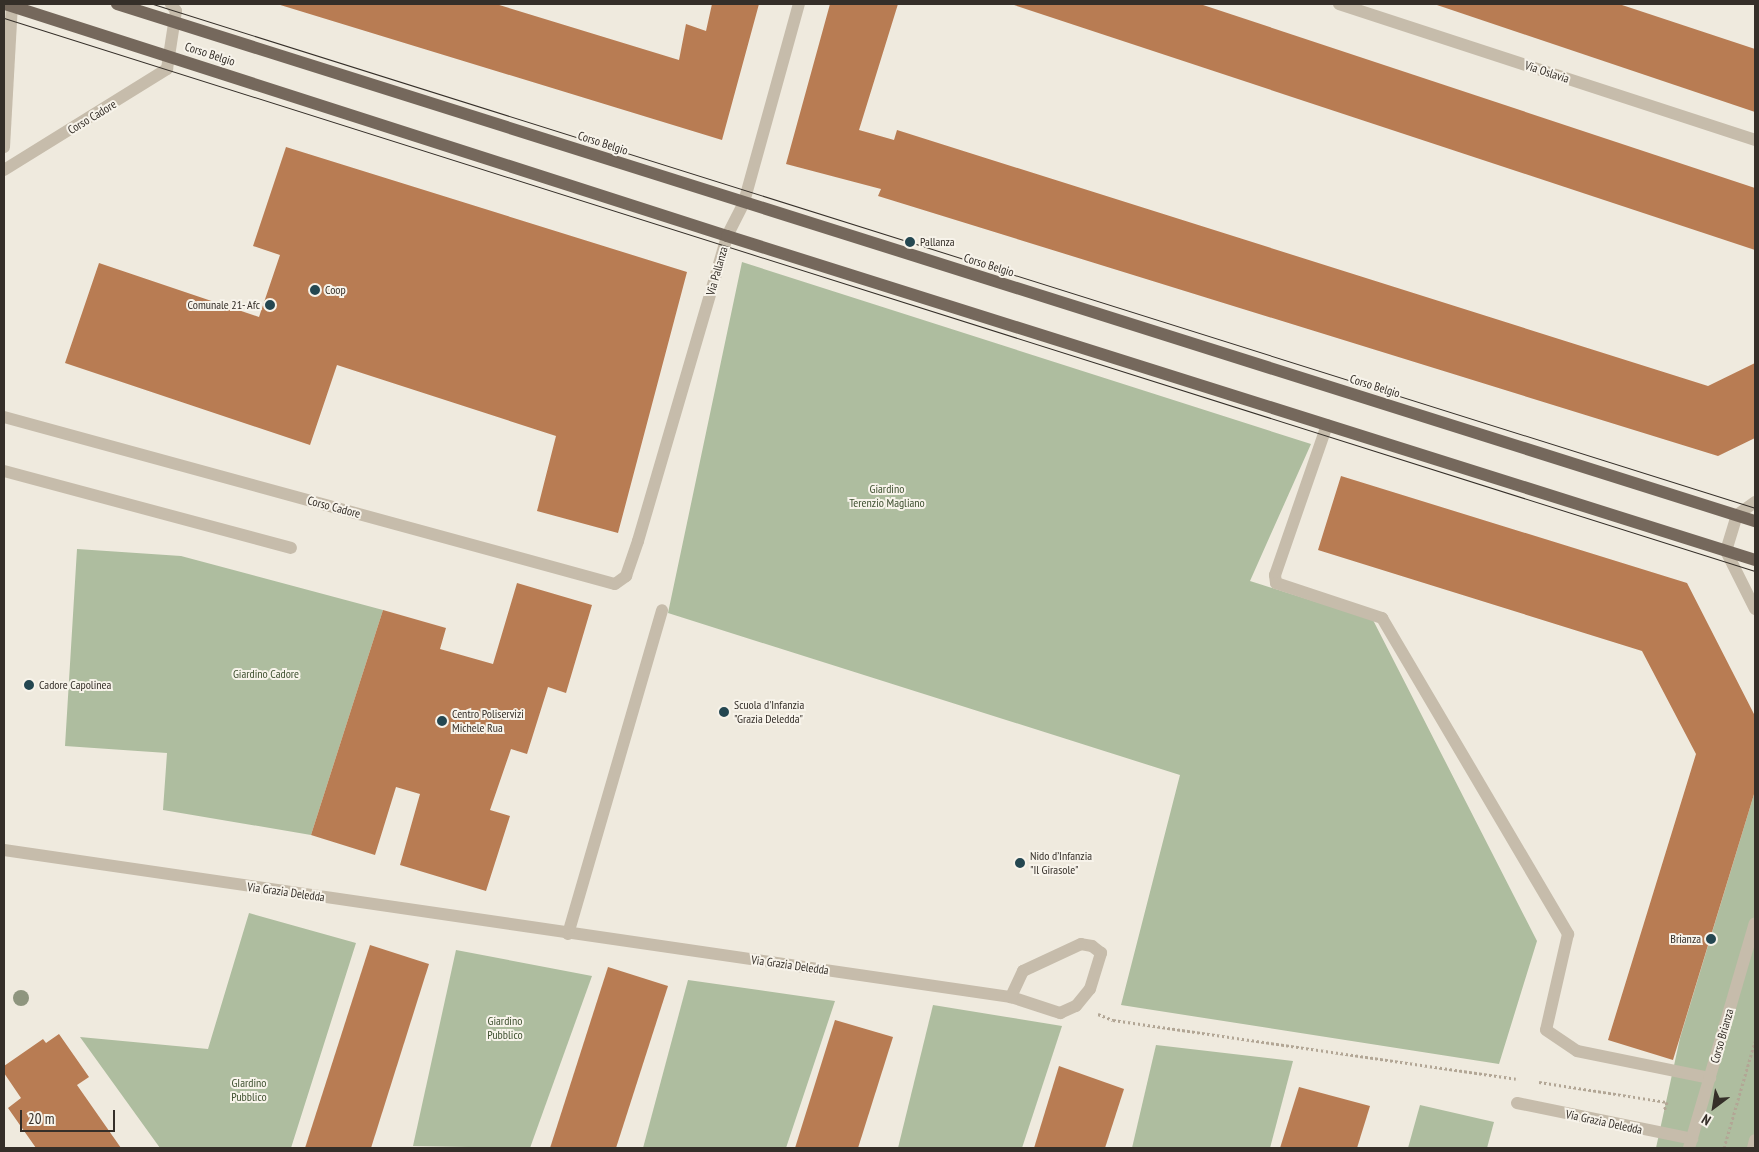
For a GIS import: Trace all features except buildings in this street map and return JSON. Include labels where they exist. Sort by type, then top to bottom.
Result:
[{"type":"main road","name":"Corso Belgio","points":[[10,4],[727,236],[1755,560]]},
{"type":"main road","name":"Corso Belgio","points":[[117,4],[1755,521]]},
{"type":"street","points":[[4,146],[10,4]]},
{"type":"street","points":[[171,4],[176,11],[175,21]]},
{"type":"street","name":"Via Pallanza","points":[[638,541],[727,236],[744,202],[799,4]]},
{"type":"street","name":"Via Oslavia","points":[[1339,4],[1755,140]]},
{"type":"street","name":"Corso Belgio","points":[[171,56],[175,21]]},
{"type":"street","name":"Corso Cadore","points":[[4,170],[138,89],[167,69],[171,56]]},
{"type":"street","name":"Corso Cadore","points":[[4,416],[616,584],[626,576],[638,541]]},
{"type":"street","points":[[1327,425],[1275,575],[1276,583],[1382,618],[1568,934],[1546,1030],[1577,1051],[1710,1078]]},
{"type":"street","points":[[4,471],[291,548]]},
{"type":"street","points":[[1755,502],[1737,515],[1726,551],[1755,609]]},
{"type":"street","points":[[568,934],[662,610]]},
{"type":"street","name":"Via Grazia Deledda","points":[[4,850],[568,934],[1011,997],[1060,1013],[1076,1006]]},
{"type":"street","name":"Corso Brianza","points":[[1690,1144],[1755,923]]},
{"type":"street","points":[[1011,997],[1023,971],[1081,944],[1092,946],[1101,953],[1090,989],[1076,1006]]},
{"type":"street","name":"Via Grazia Deledda","points":[[1517,1104],[1659,1133],[1690,1144]]},
{"type":"street","points":[[1753,1148],[1755,1140]]},
{"type":"path","points":[[1076,1006],[1113,1020],[1524,1080]]},
{"type":"path","points":[[1724,1148],[1755,1041]]},
{"type":"path","points":[[1533,1081],[1667,1102],[1659,1133]]},
{"type":"green space","name":"Giardino Terenzio Magliano","points":[[742,262],[1311,444],[1250,581],[1373,620],[1537,941],[1499,1064],[1121,1005],[1180,775],[668,613]]},
{"type":"green space","name":"Giardino Cadore","points":[[77,549],[181,556],[383,610],[311,835],[163,810],[167,753],[65,746]]},
{"type":"green space","points":[[1755,791],[1755,1148],[1656,1148],[1680,1038]]},
{"type":"green space","name":"GIardino Pubblico","points":[[249,913],[356,943],[291,1148],[160,1148],[80,1037],[208,1049]]},
{"type":"green space","name":"Giardino Pubblico","points":[[456,950],[592,976],[530,1148],[413,1146]]},
{"type":"green space","points":[[688,980],[835,1001],[786,1148],[643,1148]]},
{"type":"green space","points":[[933,1005],[1062,1026],[1022,1148],[898,1148]]},
{"type":"green space","points":[[1156,1045],[1293,1061],[1270,1148],[1132,1148]]},
{"type":"green space","points":[[1420,1105],[1494,1122],[1487,1148],[1408,1148]]},
{"type":"tram line","points":[[153,4],[1755,508]]},
{"type":"tram line","points":[[4,18],[1755,571]]},
{"type":"place","name":"Pallanza","points":[[910,242]]},
{"type":"place","name":"Coop","points":[[315,290]]},
{"type":"place","name":"Comunale 21- Afc","points":[[270,305]]},
{"type":"place","name":"Cadore Capolinea","points":[[29,685]]},
{"type":"place","name":"Scuola d'Infanzia \"Grazia Deledda\"","points":[[724,712]]},
{"type":"place","name":"Centro Poliservizi Michele Rua","points":[[442,721]]},
{"type":"place","name":"Nido d’Infanzia \"Il Girasole\"","points":[[1020,863]]},
{"type":"place","name":"Brianza","points":[[1711,939]]}]
